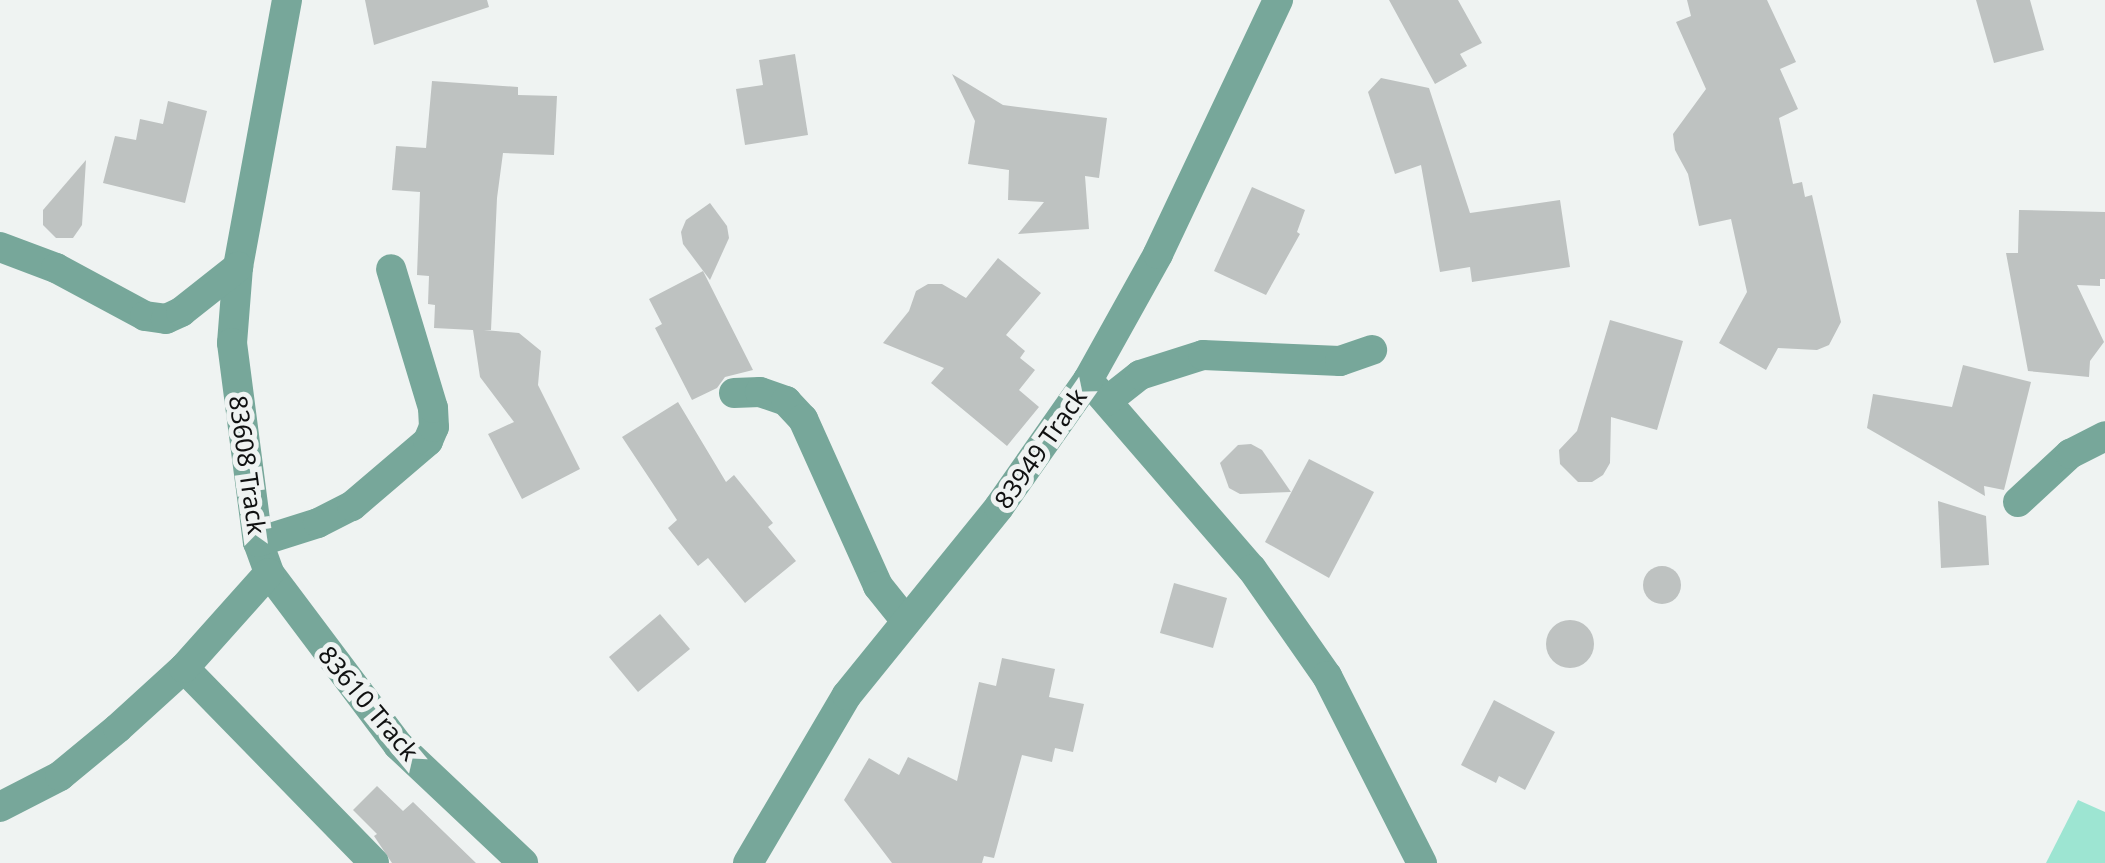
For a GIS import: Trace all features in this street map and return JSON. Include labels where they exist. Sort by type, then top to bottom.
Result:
[{"type":"street","name":"83608 Track","points":[[269,573],[258,542],[232,343],[238,267],[287,0]]},
{"type":"street","name":"83949 Track","points":[[748,863],[847,695],[999,506],[1098,391],[1278,0]]},
{"type":"street","points":[[0,247],[56,268],[146,316],[166,319],[182,312],[238,267]]},
{"type":"street","points":[[258,542],[318,523],[352,506],[428,441],[434,427],[433,408],[391,269]]},
{"type":"street","points":[[1372,350],[1340,361],[1203,355],[1098,391],[1252,570],[1327,676],[1422,863]]},
{"type":"street","points":[[734,392],[760,392],[786,400],[803,419],[878,586],[906,620]]},
{"type":"street","points":[[2018,502],[2070,454],[2105,436]]},
{"type":"street","points":[[0,806],[60,776],[184,668],[269,573]]},
{"type":"street","name":"83610 Track","points":[[269,573],[398,745],[523,863]]},
{"type":"street","points":[[184,668],[374,863]]},
{"type":"green space","points":[[2078,800],[2105,812],[2105,863],[2046,863]]},
{"type":"building","points":[[365,0],[487,0],[489,7],[374,45]]},
{"type":"building","points":[[1389,0],[1458,0],[1482,43],[1460,54],[1467,66],[1435,84]]},
{"type":"building","points":[[1687,0],[1767,0],[1796,62],[1780,69],[1798,109],[1779,118],[1793,184],[1802,182],[1805,197],[1812,195],[1841,322],[1829,345],[1817,350],[1778,348],[1766,370],[1719,343],[1747,292],[1731,219],[1699,226],[1688,174],[1675,150],[1673,134],[1706,89],[1676,22],[1691,16]]},
{"type":"building","points":[[1976,0],[2030,0],[2044,50],[1994,63]]},
{"type":"building","points":[[795,54],[808,135],[745,145],[736,89],[763,85],[759,60]]},
{"type":"building","points":[[952,74],[1003,105],[1107,118],[1099,178],[1085,176],[1089,229],[1018,234],[1044,202],[1008,200],[1009,170],[968,164],[975,121]]},
{"type":"building","points":[[1381,78],[1429,88],[1470,213],[1560,200],[1570,267],[1472,282],[1470,267],[1440,272],[1421,165],[1395,174],[1368,92]]},
{"type":"building","points":[[432,81],[518,87],[518,95],[557,96],[554,155],[503,153],[491,330],[484,330],[519,333],[541,351],[538,385],[580,469],[522,499],[488,434],[514,422],[480,377],[473,330],[434,328],[435,305],[428,304],[429,276],[417,275],[420,192],[392,190],[396,146],[426,148]]},
{"type":"building","points":[[168,101],[207,111],[185,203],[103,183],[115,136],[136,140],[140,119],[163,124]]},
{"type":"building","points":[[86,160],[82,225],[73,238],[56,238],[43,225],[43,210]]},
{"type":"building","points":[[1252,187],[1305,210],[1297,232],[1300,234],[1266,295],[1214,271]]},
{"type":"building","points":[[710,203],[727,226],[729,238],[710,280],[683,244],[681,232],[686,220]]},
{"type":"building","points":[[2019,210],[2105,212],[2105,279],[2100,279],[2100,286],[2077,285],[2104,342],[2090,361],[2089,377],[2028,371],[2006,253],[2018,253]]},
{"type":"building","points":[[998,258],[1041,293],[1006,335],[1025,351],[1020,358],[1035,370],[1019,390],[1039,407],[1007,446],[931,383],[944,368],[883,343],[909,311],[916,291],[928,284],[942,284],[966,298]]},
{"type":"building","points":[[703,271],[753,370],[725,377],[717,388],[692,400],[655,328],[662,324],[649,299]]},
{"type":"building","points":[[1610,320],[1683,341],[1657,430],[1611,417],[1610,463],[1603,475],[1592,482],[1578,482],[1560,464],[1559,450],[1577,431]]},
{"type":"building","points":[[1963,365],[2031,382],[2004,490],[1984,486],[1985,496],[1867,428],[1873,394],[1952,407]]},
{"type":"building","points":[[678,402],[726,482],[734,475],[773,523],[768,527],[796,561],[745,603],[708,558],[698,566],[668,528],[677,520],[622,437]]},
{"type":"building","points":[[1251,444],[1262,450],[1291,492],[1240,494],[1229,488],[1220,463],[1238,445]]},
{"type":"building","points":[[1309,459],[1374,492],[1329,578],[1265,542]]},
{"type":"building","points":[[1938,501],[1986,516],[1989,565],[1941,568]]},
{"type":"building","points":[[1662,566],[1675,572],[1681,585],[1675,598],[1662,604],[1649,598],[1643,585],[1649,572]]},
{"type":"building","points":[[1174,583],[1227,598],[1213,648],[1160,633]]},
{"type":"building","points":[[660,614],[690,649],[638,692],[609,657]]},
{"type":"building","points":[[1570,620],[1587,627],[1594,644],[1587,661],[1570,668],[1553,661],[1546,644],[1553,627]]},
{"type":"building","points":[[1002,658],[1055,669],[1049,697],[1084,704],[1073,752],[1055,748],[1052,762],[1022,755],[994,858],[984,856],[982,863],[892,863],[844,800],[869,758],[899,775],[908,757],[957,781],[979,682],[996,686]]},
{"type":"building","points":[[1494,700],[1555,732],[1525,790],[1499,776],[1496,783],[1461,765]]},
{"type":"building","points":[[377,786],[403,811],[413,802],[476,863],[392,863],[374,836],[377,834],[353,810]]}]
